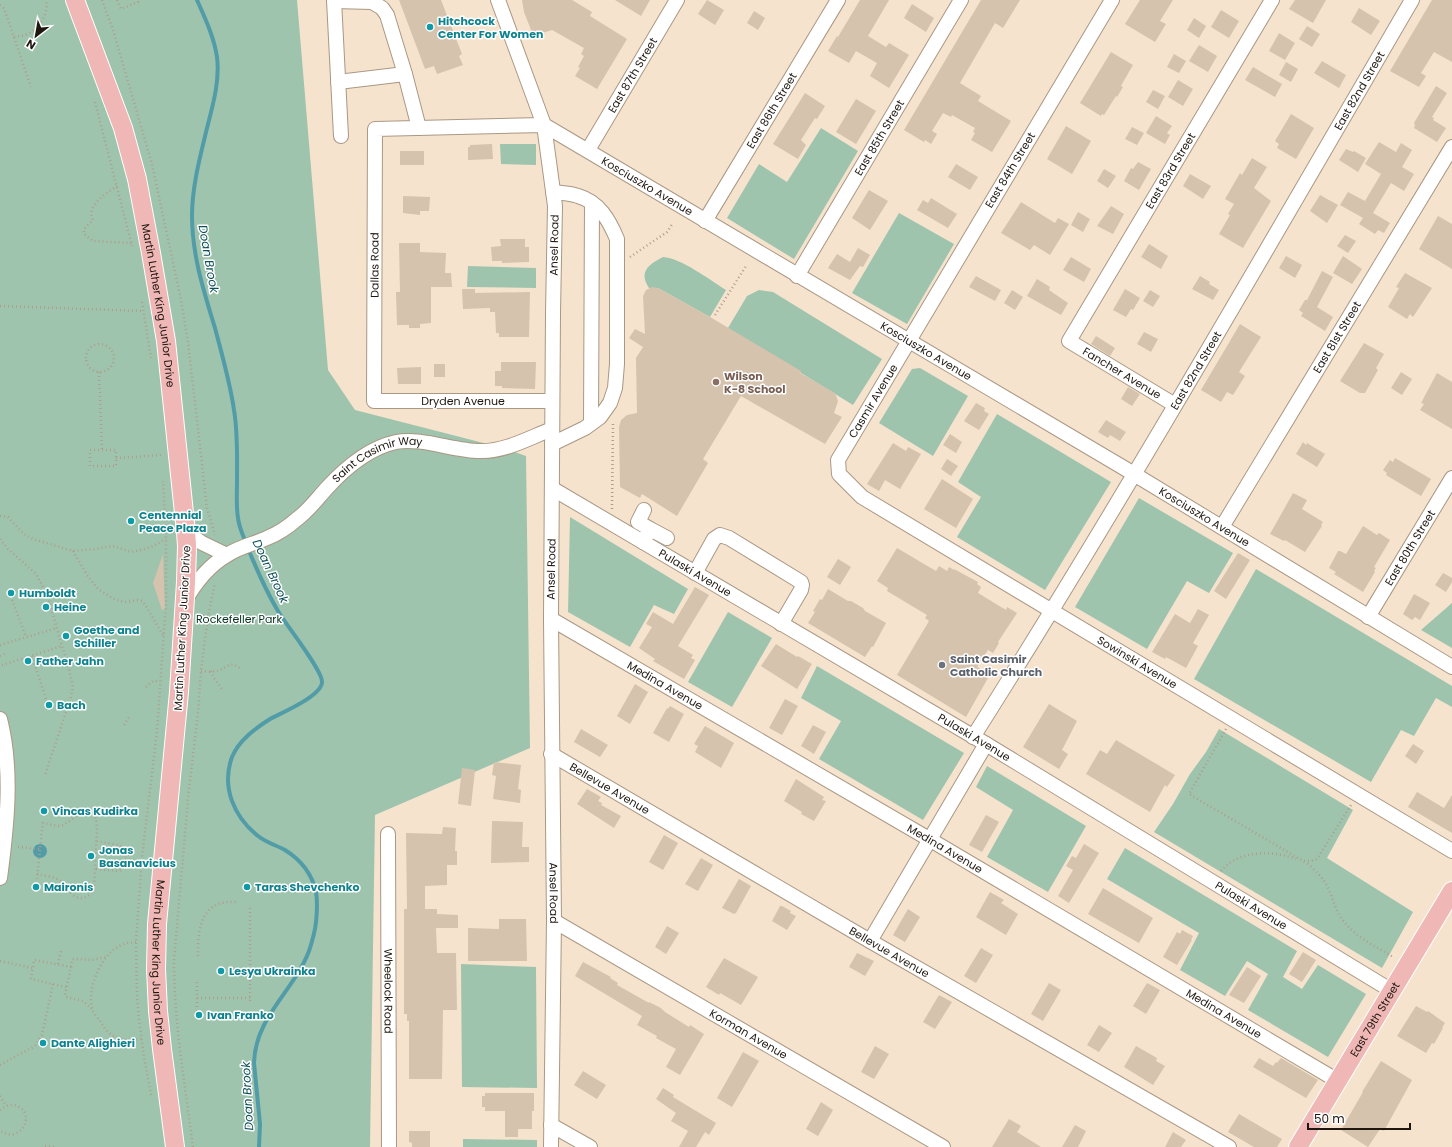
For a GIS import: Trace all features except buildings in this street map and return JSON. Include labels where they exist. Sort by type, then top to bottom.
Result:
[{"type":"main road","name":"Martin Luther King Junior Drive","points":[[75,0],[123,128],[136,179],[151,253],[166,341],[186,532],[191,609],[179,692],[157,924],[156,969],[160,1034],[175,1147]]},
{"type":"main road","name":"East 79th Street","points":[[1298,1147],[1452,891]]},
{"type":"street","name":"Ansel Road","points":[[498,0],[544,125],[555,206],[551,619],[551,754],[554,921],[551,1147]]},
{"type":"street","name":"East 87th Street","points":[[588,150],[677,0]]},
{"type":"street","name":"East 86th Street","points":[[705,221],[838,0]]},
{"type":"street","name":"East 85th Street","points":[[797,276],[961,0]]},
{"type":"street","name":"East 84th Street","points":[[909,341],[1112,0]]},
{"type":"street","name":"East 83rd Street","points":[[1069,341],[1272,0]]},
{"type":"street","name":"East 82nd Street","points":[[973,737],[1052,611],[1134,474],[1412,0]]},
{"type":"street","points":[[341,136],[334,1],[372,2],[382,8],[387,15],[405,74],[418,128],[544,125]]},
{"type":"street","points":[[338,82],[405,74]]},
{"type":"street","name":"Kosciuszko Avenue","points":[[544,125],[1134,474],[1452,667]]},
{"type":"street","name":"Dallas Road","points":[[374,401],[375,129],[418,128]]},
{"type":"street","name":"East 81st Street","points":[[1222,527],[1269,452],[1452,147]]},
{"type":"street","points":[[552,444],[600,417],[610,403],[615,388],[617,364],[617,238],[610,221],[602,211],[592,203],[578,196],[553,192]]},
{"type":"street","points":[[591,423],[592,203]]},
{"type":"street","name":"Casmir Avenue","points":[[838,460],[909,341]]},
{"type":"street","name":"Fancher Avenue","points":[[1069,341],[1175,405]]},
{"type":"street","name":"Dryden Avenue","points":[[374,401],[552,401]]},
{"type":"street","name":"Saint Casimir Way","points":[[191,609],[192,589],[202,577],[232,552],[278,533],[297,520],[346,469],[381,447],[396,442],[412,442],[467,450],[490,451],[519,443],[552,429]]},
{"type":"street","name":"Sowinski Avenue","points":[[838,460],[839,474],[862,497],[1452,851]]},
{"type":"street","name":"East 80th Street","points":[[1368,617],[1452,478]]},
{"type":"street","name":"Pulaski Avenue","points":[[552,489],[986,744],[1392,991]]},
{"type":"street","points":[[644,510],[638,522],[667,538]]},
{"type":"street","points":[[643,542],[650,529]]},
{"type":"street","points":[[186,532],[202,543],[232,552]]},
{"type":"street","points":[[695,573],[714,539],[720,535],[729,538],[801,582],[801,590],[781,624]]},
{"type":"street","name":"Medina Avenue","points":[[551,619],[929,839],[1338,1081]]},
{"type":"street","points":[[0,719],[7,774],[5,838],[0,878]]},
{"type":"street","points":[[870,941],[986,744]]},
{"type":"street","name":"Bellevue Avenue","points":[[551,754],[870,941],[1229,1147]]},
{"type":"street","name":"Wheelock Road","points":[[388,834],[389,1147]]},
{"type":"street","name":"Korman Avenue","points":[[554,921],[943,1147]]},
{"type":"street","points":[[551,1125],[590,1147]]},
{"type":"path","points":[[14,37],[27,34],[38,27],[47,10],[46,0]]},
{"type":"path","points":[[117,0],[121,9],[138,2],[138,0]]},
{"type":"path","points":[[0,5],[4,8],[31,87]]},
{"type":"path","points":[[93,97],[133,250]]},
{"type":"path","points":[[117,186],[102,196],[94,205],[91,216],[93,220],[84,230],[84,234],[93,241],[132,243]]},
{"type":"path","points":[[625,260],[667,232],[673,223]]},
{"type":"path","points":[[715,315],[746,266]]},
{"type":"path","points":[[141,295],[151,362]]},
{"type":"path","points":[[0,306],[143,310]]},
{"type":"path","points":[[105,344],[112,351],[114,360],[109,368],[105,371],[99,372],[92,370],[86,358],[88,350],[92,346],[105,344]]},
{"type":"path","points":[[99,372],[102,450]]},
{"type":"path","points":[[612,512],[613,417]]},
{"type":"path","points":[[161,448],[163,462]]},
{"type":"path","points":[[90,450],[102,450],[116,450],[116,466],[90,466],[90,450]]},
{"type":"path","points":[[116,458],[162,455]]},
{"type":"path","points":[[160,681],[166,603],[166,539],[163,476]]},
{"type":"path","points":[[0,516],[8,517],[24,534],[33,539],[73,551],[113,546],[131,552],[151,547],[166,539]]},
{"type":"path","points":[[0,538],[7,548],[40,578],[47,594],[68,664],[72,684],[72,692],[66,716],[45,775]]},
{"type":"path","points":[[73,551],[91,580],[104,594],[120,600],[130,602],[137,600],[144,603],[164,636]]},
{"type":"path","points":[[192,1147],[178,1031],[174,961],[201,671],[208,616],[216,581]]},
{"type":"path","points":[[12,600],[26,637]]},
{"type":"path","points":[[191,609],[208,616]]},
{"type":"path","points":[[0,645],[56,628]]},
{"type":"path","points":[[2,665],[62,646]]},
{"type":"path","points":[[0,656],[6,654]]},
{"type":"path","points":[[32,656],[46,699]]},
{"type":"path","points":[[201,671],[218,670],[228,665],[237,666],[241,669]]},
{"type":"path","points":[[211,671],[222,689]]},
{"type":"path","points":[[146,687],[153,681],[157,681]]},
{"type":"path","points":[[124,725],[130,717]]},
{"type":"path","points":[[1226,729],[1189,794],[1303,861],[1320,876],[1329,890],[1334,906],[1340,917],[1352,930],[1371,944],[1393,957]]},
{"type":"path","points":[[1218,875],[1223,868],[1238,858],[1251,855],[1272,852],[1303,861],[1317,859],[1351,804]]},
{"type":"path","points":[[37,874],[58,879],[71,894],[76,897],[88,897],[93,892],[96,870],[97,841],[96,819],[94,814],[89,812],[80,812],[64,825],[58,826],[43,822],[37,874],[37,879]]},
{"type":"path","points":[[96,870],[122,870],[125,859],[125,850],[123,846],[97,841]]},
{"type":"path","points":[[18,847],[40,849]]},
{"type":"path","points":[[125,859],[142,861]]},
{"type":"path","points":[[198,956],[199,928],[203,918],[209,911],[221,903],[236,902]]},
{"type":"path","points":[[250,908],[250,1003]]},
{"type":"path","points":[[136,942],[121,945],[106,956],[92,960],[72,960],[65,993],[66,997],[83,1001],[92,1009],[105,1029],[113,1036],[124,1039],[142,1039]]},
{"type":"path","points":[[58,964],[61,951]]},
{"type":"path","points":[[92,1009],[91,1000],[93,983],[106,956]]},
{"type":"path","points":[[66,987],[31,979],[34,960],[71,967]]},
{"type":"path","points":[[0,961],[32,968]]},
{"type":"path","points":[[197,982],[197,1012]]},
{"type":"path","points":[[0,1065],[35,1046],[42,1035],[53,984]]},
{"type":"path","points":[[197,998],[250,998]]},
{"type":"path","points":[[0,1096],[6,1106]]},
{"type":"path","points":[[0,1110],[11,1105],[20,1108],[26,1116],[25,1125],[19,1133],[15,1135],[5,1134],[0,1130]]},
{"type":"path","points":[[45,1146],[54,1147]]},
{"type":"green space","name":"Rockefeller Park","points":[[0,0],[297,0],[328,370],[355,410],[503,448],[526,456],[530,748],[375,815],[370,1147],[0,1147],[0,865],[5,838],[0,749]]},
{"type":"green space","points":[[821,128],[858,151],[794,259],[727,218],[759,164],[787,182]]},
{"type":"green space","points":[[500,144],[536,144],[536,165],[501,164]]},
{"type":"green space","points":[[899,213],[954,244],[907,324],[852,293]]},
{"type":"green space","points":[[663,257],[670,258],[687,265],[726,290],[710,317],[658,288],[649,288],[646,282],[645,273],[653,263]]},
{"type":"green space","points":[[468,266],[536,268],[536,288],[467,287]]},
{"type":"green space","points":[[759,290],[773,292],[882,359],[853,405],[728,328],[747,296]]},
{"type":"green space","points":[[920,368],[968,396],[933,456],[879,423],[912,369]]},
{"type":"green space","points":[[997,414],[1111,482],[1045,590],[957,537],[981,497],[958,482]]},
{"type":"green space","points":[[1139,498],[1233,553],[1209,593],[1187,581],[1147,649],[1075,607]]},
{"type":"green space","points":[[570,517],[688,589],[674,614],[654,605],[630,647],[568,612]]},
{"type":"green space","points":[[1256,569],[1452,686],[1452,707],[1436,698],[1414,736],[1401,730],[1371,782],[1194,679]]},
{"type":"green space","points":[[1452,603],[1452,648],[1421,630]]},
{"type":"green space","points":[[728,612],[772,638],[732,707],[688,682]]},
{"type":"green space","points":[[817,666],[964,753],[923,820],[819,759],[841,721],[801,698]]},
{"type":"green space","points":[[1219,729],[1353,810],[1327,858],[1413,912],[1382,968],[1154,832],[1173,804],[1190,774],[1206,752]]},
{"type":"green space","points":[[987,766],[1086,826],[1048,892],[987,857],[1013,810],[976,787]]},
{"type":"green space","points":[[1125,848],[1297,951],[1283,977],[1302,989],[1318,965],[1366,994],[1328,1057],[1248,1010],[1268,974],[1247,961],[1225,996],[1180,970],[1199,933],[1107,879]]},
{"type":"green space","points":[[461,964],[536,967],[537,1088],[462,1087]]},
{"type":"green space","points":[[463,1139],[537,1140],[537,1147],[463,1147]]},
{"type":"water","points":[[37,844],[43,844],[47,848],[47,854],[43,858],[37,858],[33,854],[33,848]]},
{"type":"waterway","name":"Doan Brook","points":[[197,0],[214,42],[218,75],[214,101],[195,183],[192,205],[194,245],[199,273],[226,369],[234,410],[237,437],[237,514],[250,554],[269,596],[282,618],[317,668],[322,682],[315,693],[270,719],[248,735],[235,751],[229,768],[229,790],[236,811],[242,820],[258,836],[285,850],[301,863],[312,879],[317,900],[316,926],[309,951],[294,979],[268,1018],[256,1047],[254,1063],[260,1124],[259,1147]]},
{"type":"place","name":"Hitchcock Center For Women","points":[[430,27]]},
{"type":"place","name":"Wilson K-8 School","points":[[716,382]]},
{"type":"place","name":"Centennial Peace Plaza","points":[[131,521]]},
{"type":"place","name":"Humboldt","points":[[11,593]]},
{"type":"place","name":"Heine","points":[[46,607]]},
{"type":"place","name":"Goethe and Schiller","points":[[66,636]]},
{"type":"place","name":"Father Jahn","points":[[28,661]]},
{"type":"place","name":"Saint Casimir Catholic Church","points":[[942,665]]},
{"type":"place","name":"Bach","points":[[49,705]]},
{"type":"place","name":"Vincas Kudirka","points":[[44,811]]},
{"type":"place","name":"Jonas Basanavicius","points":[[91,856]]},
{"type":"place","name":"Maironis","points":[[36,887]]},
{"type":"place","name":"Taras Shevchenko","points":[[247,887]]},
{"type":"place","name":"Lesya Ukrainka","points":[[221,971]]},
{"type":"place","name":"Ivan Franko","points":[[199,1015]]},
{"type":"place","name":"Dante Alighieri","points":[[43,1043]]}]
